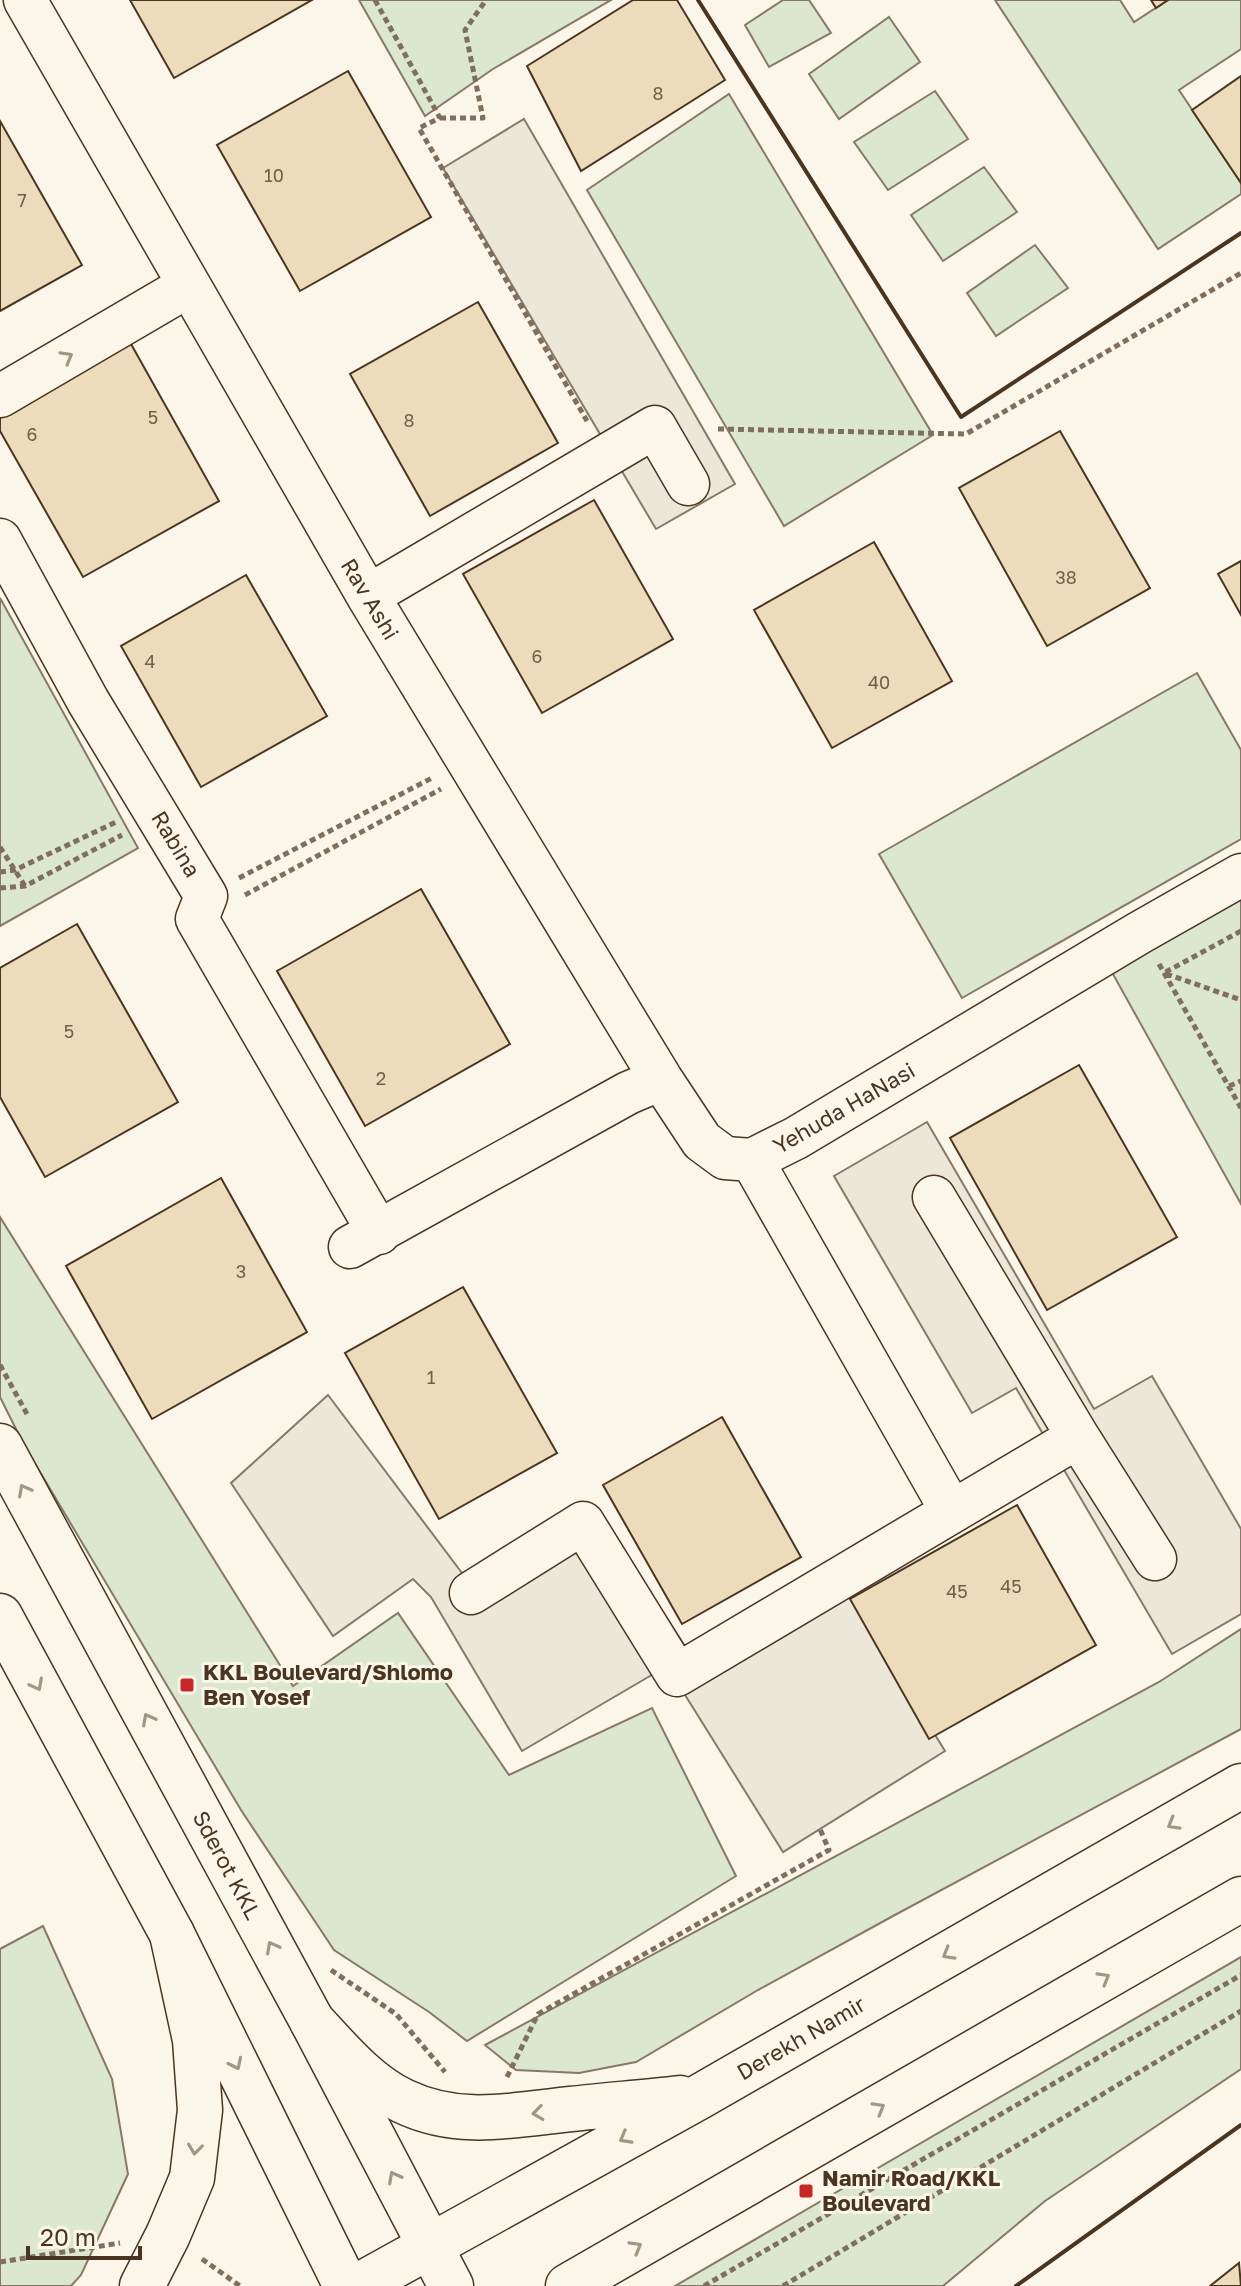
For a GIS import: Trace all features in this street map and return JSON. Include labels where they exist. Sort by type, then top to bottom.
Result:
[{"type":"main road","name":"Sderot KKL","points":[[0,1446],[312,2021],[451,2286]]},
{"type":"main road","points":[[0,1616],[172,1934],[346,2286]]},
{"type":"main road","name":"Derekh Namir","points":[[358,2286],[699,2097],[1241,1786]]},
{"type":"main road","points":[[568,2286],[1241,1899]]},
{"type":"main road","points":[[142,2286],[192,2178],[200,2110],[195,2040],[172,1934]]},
{"type":"main road","points":[[312,2021],[348,2060],[403,2101],[441,2114],[486,2119],[699,2097]]},
{"type":"street","name":"Rav Ashi","points":[[25,0],[368,596],[661,1079],[702,1141],[725,1158],[752,1160]]},
{"type":"street","points":[[0,396],[188,286]]},
{"type":"street","points":[[368,596],[655,427],[688,484]]},
{"type":"street","name":"Rabina","points":[[0,540],[88,701],[206,896],[197,919],[364,1240],[628,1093],[661,1079]]},
{"type":"street","name":"Yehuda HaNasi","points":[[951,1510],[752,1160],[796,1138],[1241,875]]},
{"type":"street","points":[[934,1197],[1155,1559]]},
{"type":"street","points":[[471,1593],[583,1523],[677,1675],[1078,1437]]},
{"type":"path","points":[[375,0],[440,118]]},
{"type":"path","points":[[486,0],[465,30],[483,118],[440,118],[419,128],[607,456]]},
{"type":"path","points":[[718,429],[966,434],[1241,273]]},
{"type":"path","points":[[206,896],[468,758]]},
{"type":"path","points":[[0,888],[25,886],[159,816]]},
{"type":"path","points":[[0,847],[25,886]]},
{"type":"path","points":[[1164,973],[1241,931]]},
{"type":"path","points":[[1164,973],[1241,1000]]},
{"type":"path","points":[[1164,973],[1241,1108]]},
{"type":"path","points":[[1229,1086],[1241,1081]]},
{"type":"path","points":[[486,2119],[538,2014],[829,1850],[820,1829]]},
{"type":"path","points":[[328,1968],[396,2014],[446,2073]]},
{"type":"path","points":[[704,2286],[1241,1975]]},
{"type":"path","points":[[783,2286],[1241,2011]]},
{"type":"green space","points":[[359,0],[611,0],[493,69],[425,116]]},
{"type":"green space","points":[[783,0],[809,0],[831,33],[769,67],[745,25]]},
{"type":"green space","points":[[995,0],[1120,0],[1134,22],[1168,0],[1241,0],[1241,49],[1179,90],[1241,183],[1241,194],[1158,249]]},
{"type":"green space","points":[[889,17],[920,62],[839,119],[809,74]]},
{"type":"green space","points":[[935,91],[968,139],[888,190],[854,142]]},
{"type":"green space","points":[[729,94],[933,435],[784,526],[587,190]]},
{"type":"green space","points":[[984,167],[1017,212],[943,261],[911,215]]},
{"type":"green space","points":[[1035,245],[1068,288],[996,336],[967,293]]},
{"type":"green space","points":[[0,598],[138,848],[0,926]]},
{"type":"green space","points":[[1197,673],[1241,750],[1241,839],[962,998],[879,854]]},
{"type":"green space","points":[[1241,895],[1241,1204],[1109,967]]},
{"type":"green space","points":[[0,1217],[293,1686],[398,1613],[509,1775],[652,1708],[736,1876],[467,2041],[429,2012],[334,1950],[241,1810],[24,1445],[0,1397]]},
{"type":"green space","points":[[1241,1629],[1241,1729],[758,1990],[636,2062],[579,2073],[516,2070],[485,2045],[1159,1682]]},
{"type":"green space","points":[[43,1926],[112,2079],[128,2174],[81,2275],[71,2286],[0,2286],[0,1949]]},
{"type":"green space","points":[[1241,1957],[1241,2069],[1045,2201],[943,2286],[675,2286]]},
{"type":"shaded area","points":[[524,119],[735,484],[656,529],[443,168]]},
{"type":"shaded area","points":[[927,1122],[1094,1409],[1152,1376],[1241,1529],[1241,1614],[1172,1654],[1016,1388],[972,1413],[834,1176]]},
{"type":"shaded area","points":[[328,1395],[465,1577],[594,1505],[690,1654],[828,1568],[856,1607],[945,1751],[783,1852],[667,1666],[522,1751],[431,1597],[413,1579],[333,1636],[231,1483]]},
{"type":"building","points":[[130,0],[312,0],[174,78]]},
{"type":"building","points":[[633,0],[677,0],[725,80],[581,171],[527,66]]},
{"type":"building","points":[[1151,0],[1168,0],[1156,8]]},
{"type":"building","points":[[348,71],[431,217],[300,291],[217,145]]},
{"type":"building","points":[[1241,76],[1241,183],[1192,110]]},
{"type":"building","points":[[0,121],[82,265],[0,311]]},
{"type":"building","points":[[478,302],[558,443],[430,516],[350,374]]},
{"type":"building","points":[[131,344],[219,501],[83,577],[0,431],[0,417]]},
{"type":"building","points":[[1060,431],[1150,588],[1047,646],[959,488]]},
{"type":"building","points":[[594,500],[673,639],[542,713],[463,574]]},
{"type":"building","points":[[874,542],[952,681],[832,748],[754,610]]},
{"type":"building","points":[[1241,561],[1241,615],[1218,574]]},
{"type":"building","points":[[246,575],[327,716],[201,787],[121,646]]},
{"type":"building","points":[[421,889],[510,1044],[365,1126],[277,971]]},
{"type":"building","points":[[77,924],[178,1102],[45,1177],[0,1097],[0,968]]},
{"type":"building","points":[[1079,1065],[1177,1237],[1047,1310],[950,1138]]},
{"type":"building","points":[[221,1178],[307,1332],[152,1419],[66,1266]]},
{"type":"building","points":[[463,1287],[557,1453],[439,1519],[345,1353]]},
{"type":"building","points":[[722,1417],[801,1557],[682,1624],[603,1485]]},
{"type":"building","points":[[1017,1505],[1096,1645],[929,1739],[850,1599]]},
{"type":"building","points":[[1239,2263],[1241,2286],[1210,2286]]},
{"type":"wall","points":[[698,0],[961,417],[1241,233]]},
{"type":"wall","points":[[1016,2286],[1241,2125]]},
{"type":"place","name":"KKL Boulevard/Shlomo Ben Yosef","points":[[187,1685]]},
{"type":"place","name":"Namir Road/KKL Boulevard","points":[[806,2191]]}]
